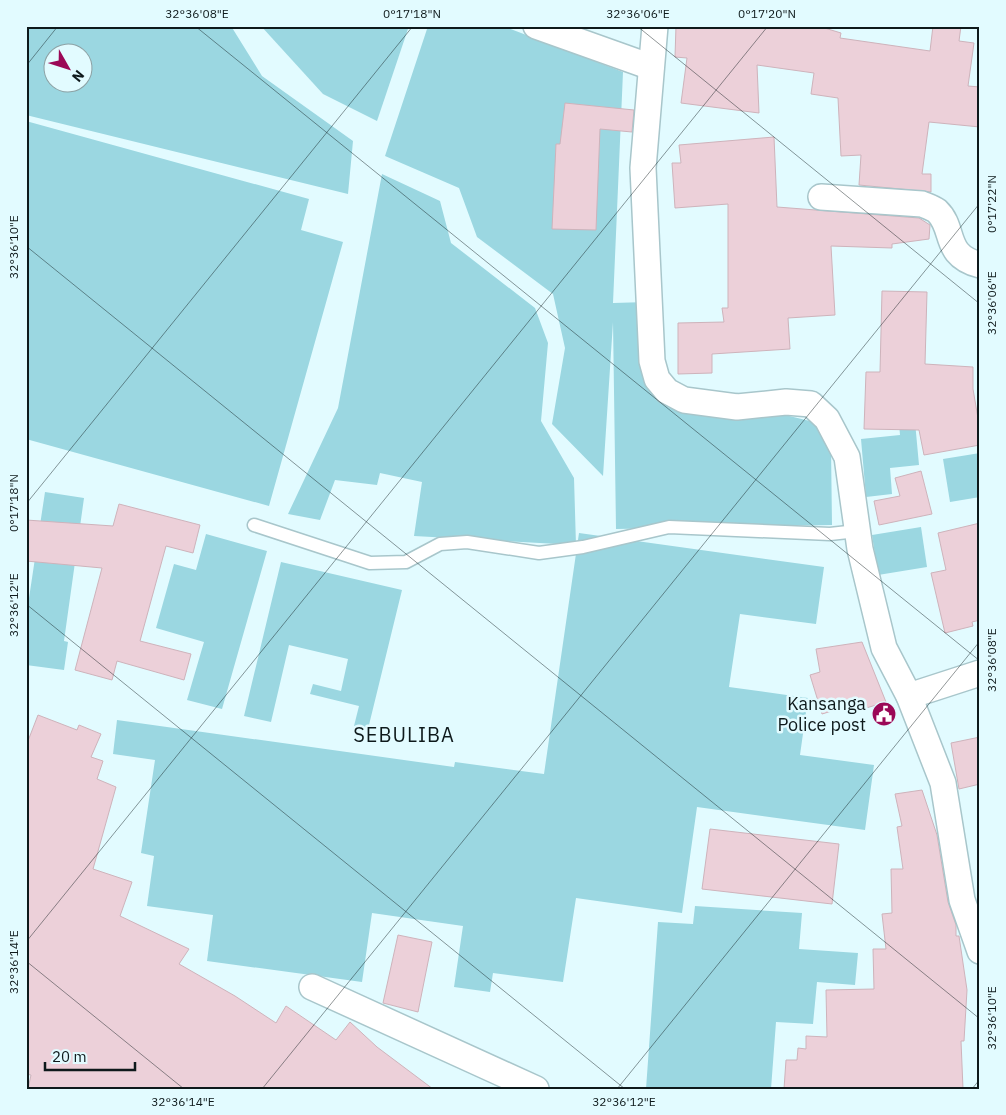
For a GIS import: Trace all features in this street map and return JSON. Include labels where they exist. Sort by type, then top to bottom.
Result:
[{"type":"street","points":[[536,26],[652,67]]},
{"type":"street","points":[[655,26],[643,168],[652,361],[657,379],[667,391],[684,400],[737,407],[786,402],[811,404],[828,419],[846,457],[857,531],[884,648],[909,696],[943,783],[962,900],[980,951]]},
{"type":"street","points":[[821,197],[922,204],[936,210],[945,221],[951,244],[970,263],[980,265]]},
{"type":"street","points":[[909,696],[980,673]]},
{"type":"street","points":[[312,987],[536,1089]]},
{"type":"lane","points":[[254,525],[370,563],[406,562],[440,544],[467,542],[539,553],[583,547],[669,527],[830,534],[857,531]]},
{"type":"shaded area","points":[[26,26],[231,26],[262,76],[353,141],[348,194],[26,115]]},
{"type":"shaded area","points":[[261,26],[409,26],[377,121],[323,94]]},
{"type":"shaded area","points":[[428,26],[503,26],[623,72],[613,303],[647,302],[649,382],[669,408],[773,412],[822,424],[831,447],[832,525],[616,529],[613,322],[603,476],[552,424],[565,348],[553,294],[477,237],[459,188],[385,156]]},
{"type":"shaded area","points":[[26,121],[309,199],[301,230],[343,242],[269,506],[26,439]]},
{"type":"shaded area","points":[[382,174],[440,201],[451,243],[535,308],[548,343],[541,421],[574,478],[576,545],[414,536],[422,482],[380,473],[377,485],[335,480],[320,520],[288,514],[338,408]]},
{"type":"shaded area","points":[[914,411],[919,465],[890,468],[892,494],[866,497],[861,439],[900,435],[898,412]]},
{"type":"shaded area","points":[[980,453],[980,497],[950,502],[943,459]]},
{"type":"shaded area","points":[[45,492],[84,498],[64,641],[68,642],[64,670],[26,665],[26,618]]},
{"type":"shaded area","points":[[921,527],[927,567],[878,575],[872,535]]},
{"type":"shaded area","points":[[579,533],[824,567],[816,624],[740,614],[729,687],[808,698],[800,755],[874,765],[865,830],[697,807],[682,913],[576,898],[563,982],[493,973],[490,992],[454,987],[463,926],[372,913],[362,982],[207,961],[213,915],[147,906],[154,856],[141,853],[155,760],[113,754],[117,720],[454,767],[455,762],[544,774]]},
{"type":"shaded area","points":[[206,534],[267,551],[222,709],[187,700],[204,642],[156,628],[174,564],[196,570]]},
{"type":"shaded area","points":[[281,562],[402,590],[368,729],[354,726],[359,706],[310,694],[313,684],[341,691],[348,659],[289,645],[271,722],[244,716]]},
{"type":"shaded area","points":[[695,906],[802,913],[799,949],[858,953],[855,985],[817,982],[813,1024],[776,1022],[771,1089],[646,1089],[658,922],[693,924]]},
{"type":"building","points":[[676,26],[818,26],[841,33],[840,38],[930,51],[933,26],[961,26],[959,41],[974,43],[968,86],[980,87],[980,127],[929,122],[922,174],[931,174],[931,192],[859,185],[861,155],[841,156],[838,98],[811,94],[814,73],[757,65],[759,113],[681,103],[687,58],[675,57]]},
{"type":"building","points":[[565,103],[634,110],[632,132],[600,129],[596,230],[552,229],[556,144],[560,144]]},
{"type":"building","points":[[774,137],[777,207],[919,218],[930,225],[929,239],[892,244],[892,248],[831,246],[835,315],[788,318],[790,349],[712,354],[712,373],[678,374],[678,323],[724,322],[722,308],[728,308],[728,204],[675,208],[672,163],[681,163],[679,145]]},
{"type":"building","points":[[882,291],[927,292],[925,364],[973,367],[973,389],[980,430],[980,445],[924,455],[919,430],[864,429],[866,372],[880,372]]},
{"type":"building","points":[[921,471],[932,514],[879,525],[874,501],[900,496],[895,478]]},
{"type":"building","points":[[119,504],[200,525],[193,553],[166,546],[140,641],[191,654],[184,680],[117,661],[112,680],[75,670],[102,568],[26,561],[26,520],[113,526]]},
{"type":"building","points":[[980,523],[980,620],[972,622],[973,626],[945,633],[931,573],[946,570],[938,533]]},
{"type":"building","points":[[862,642],[886,702],[863,709],[861,702],[822,714],[810,675],[820,672],[816,649]]},
{"type":"building","points":[[38,715],[77,730],[79,725],[101,734],[91,757],[103,761],[97,779],[116,787],[93,869],[132,882],[120,916],[189,949],[179,964],[235,996],[276,1023],[286,1006],[336,1040],[350,1022],[377,1047],[433,1089],[28,1089],[31,1075],[26,1074],[26,746]]},
{"type":"building","points":[[980,737],[980,784],[959,789],[951,743]]},
{"type":"building","points":[[922,790],[937,835],[948,902],[956,925],[956,936],[959,936],[967,990],[964,1041],[961,1041],[963,1089],[784,1089],[786,1060],[797,1060],[798,1048],[806,1049],[806,1036],[827,1037],[826,990],[874,989],[873,949],[886,949],[882,914],[892,913],[891,869],[903,869],[897,827],[902,826],[895,794]]},
{"type":"building","points":[[710,829],[839,844],[832,904],[702,889]]},
{"type":"building","points":[[398,935],[432,942],[418,1012],[383,1003]]},
{"type":"place","name":"Kansanga Police post","points":[[884,714]]},
{"type":"district","name":"SEBULIBA","points":[[404,735]]}]
